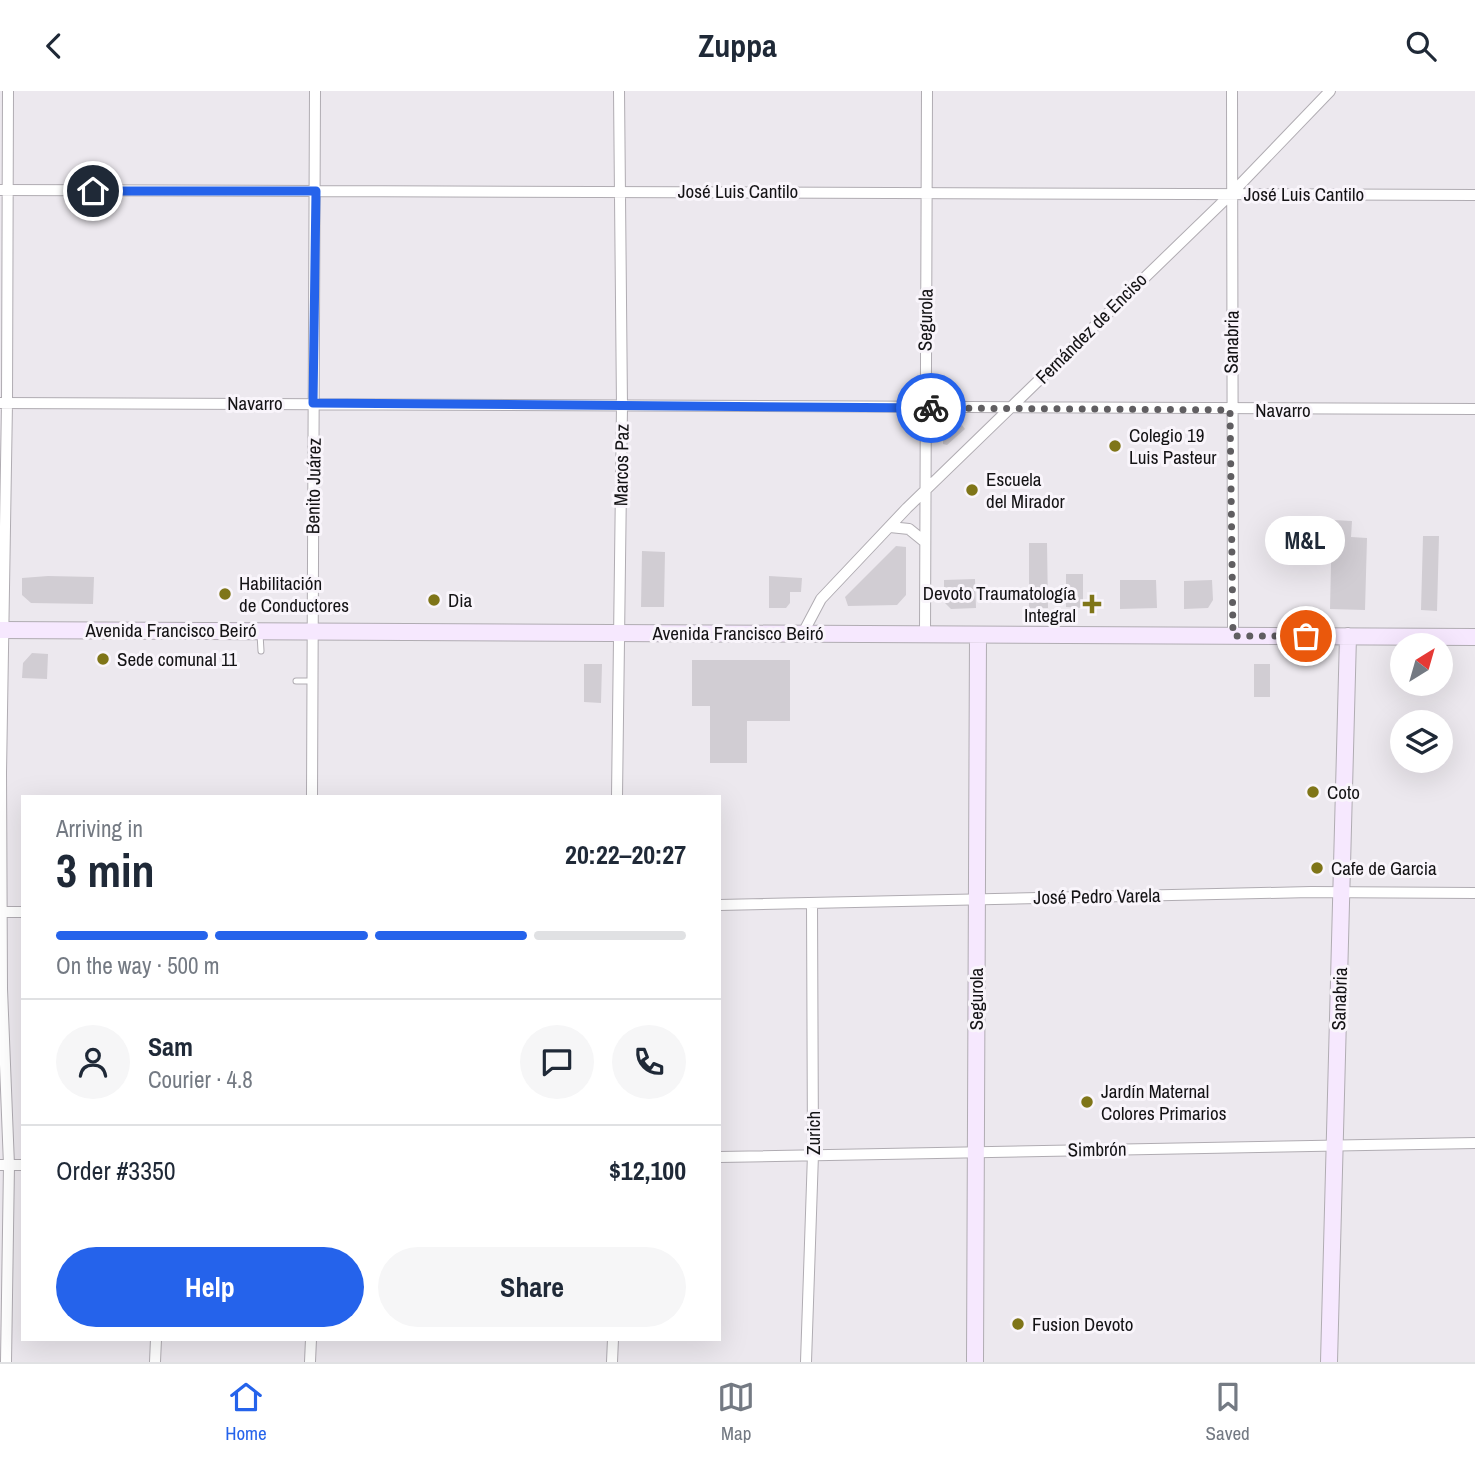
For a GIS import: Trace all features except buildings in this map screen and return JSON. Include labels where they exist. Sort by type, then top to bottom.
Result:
[{"type":"main road","name":"Avenida Francisco Beiró","points":[[1,630],[1475,637]]},
{"type":"main road","name":"Segurola","points":[[975,1362],[978,635]]},
{"type":"main road","name":"Sanabria","points":[[1329,1362],[1349,636]]},
{"type":"street","points":[[6,1362],[1,630],[4,190],[8,91]]},
{"type":"street","name":"Benito Juárez","points":[[312,795],[315,91]]},
{"type":"street","name":"Marcos Paz","points":[[617,795],[622,406],[619,91]]},
{"type":"street","name":"Segurola","points":[[925,634],[927,91]]},
{"type":"street","name":"Sanabria","points":[[1232,91],[1230,410],[1233,636]]},
{"type":"street","name":"Fernández de Enciso","points":[[803,633],[821,599],[925,491],[1232,193],[1330,91]]},
{"type":"street","name":"José Luis Cantilo","points":[[4,190],[1475,195]]},
{"type":"street","name":"Navarro","points":[[4,403],[1475,409]]},
{"type":"street","points":[[890,527],[909,529],[925,542]]},
{"type":"street","name":"José Pedro Varela","points":[[721,905],[1342,892],[1475,893]]},
{"type":"street","name":"Zurich","points":[[806,1362],[813,1154],[812,903]]},
{"type":"street","points":[[1,912],[21,912]]},
{"type":"street","name":"Simbrón","points":[[721,1157],[1475,1143]]},
{"type":"street","points":[[155,1362],[156,1341]]},
{"type":"street","points":[[310,1362],[311,1341]]},
{"type":"street","points":[[612,1362],[613,1341]]},
{"type":"lane","points":[[260,631],[261,651]]},
{"type":"lane","points":[[296,681],[311,681]]},
{"type":"way so far","points":[[931,408],[1230,410],[1233,636],[1306,636]]},
{"type":"place","name":"Colegio 19 Luis Pasteur","points":[[1115,446]]},
{"type":"place","name":"Escuela del Mirador","points":[[972,490]]},
{"type":"place","name":"Habilitación de Conductores","points":[[225,594]]},
{"type":"place","name":"Dia","points":[[434,600]]},
{"type":"place","name":"Devoto Traumatología Integral","points":[[1092,604]]},
{"type":"place","name":"M&L","points":[[1306,636]]},
{"type":"place","name":"Sede comunal 11","points":[[103,659]]},
{"type":"place","name":"Coto","points":[[1313,792]]},
{"type":"place","name":"Cafe de Garcia","points":[[1317,868]]},
{"type":"place","name":"Jardín Maternal Colores Primarios","points":[[1087,1102]]},
{"type":"place","name":"Fusion Devoto","points":[[1018,1324]]},
{"type":"route","points":[[93,191],[316,191],[313,403],[931,408]]}]
